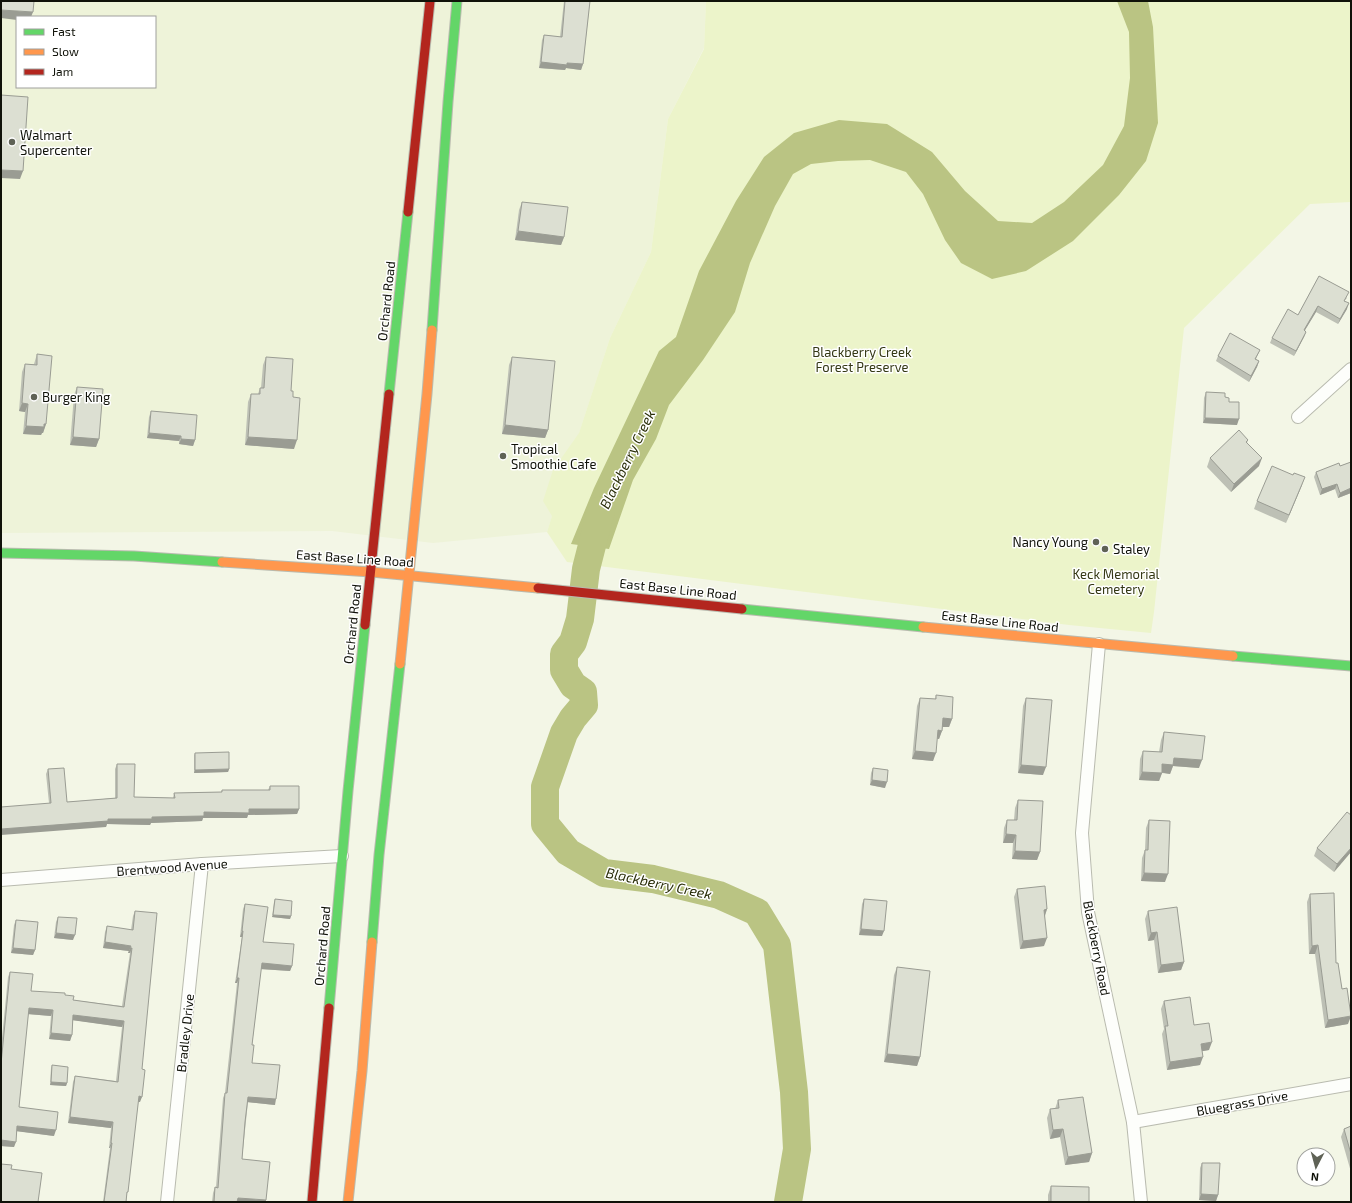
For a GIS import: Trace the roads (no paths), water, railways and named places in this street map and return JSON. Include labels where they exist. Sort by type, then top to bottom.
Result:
[{"type":"main road","name":"Orchard Road","points":[[312,1202],[342,856],[430,1]]},
{"type":"main road","points":[[348,1202],[362,1070],[379,855],[410,576],[427,387],[457,1]]},
{"type":"main road","name":"East Base Line Road","points":[[1,553],[134,556],[371,572],[1099,644],[1351,666]]},
{"type":"street","points":[[1298,417],[1351,369]]},
{"type":"street","name":"Blackberry Road","points":[[1099,644],[1082,833],[1088,912],[1133,1122],[1141,1202]]},
{"type":"street","name":"Brentwood Avenue","points":[[1,880],[202,864],[342,856]]},
{"type":"street","name":"Bradley Drive","points":[[167,1202],[202,864]]},
{"type":"street","name":"Bluegrass Drive","points":[[1133,1122],[1351,1084]]},
{"type":"water","points":[[1117,1],[1148,1],[1153,27],[1158,123],[1146,161],[1119,195],[1073,241],[1026,271],[992,279],[961,263],[945,240],[923,194],[906,172],[870,160],[811,164],[793,174],[775,206],[750,263],[735,312],[703,360],[669,405],[656,439],[633,480],[609,549],[571,544],[594,488],[659,351],[676,337],[699,271],[736,201],[764,157],[794,133],[839,120],[887,124],[932,152],[965,191],[998,221],[1032,223],[1064,202],[1103,165],[1124,126],[1130,78],[1129,32]]},
{"type":"waterway","name":"Blackberry Creek","points":[[601,510],[586,569],[580,619],[573,642],[564,654],[564,670],[573,685],[583,692],[584,705],[573,718],[564,733],[545,787],[545,824],[568,852],[604,873],[653,879],[719,895],[757,912],[777,945],[794,1092],[797,1149],[788,1202]]},
{"type":"place","name":"Walmart Supercenter","points":[[12,142]]},
{"type":"place","name":"Burger King","points":[[34,397]]},
{"type":"place","name":"Tropical Smoothie Cafe","points":[[503,456]]},
{"type":"place","name":"Nancy Young","points":[[1096,542]]},
{"type":"place","name":"Staley","points":[[1105,549]]},
{"type":"park label","name":"Blackberry Creek Forest Preserve","points":[[862,360]]},
{"type":"park label","name":"Keck Memorial Cemetery","points":[[1116,582]]}]
